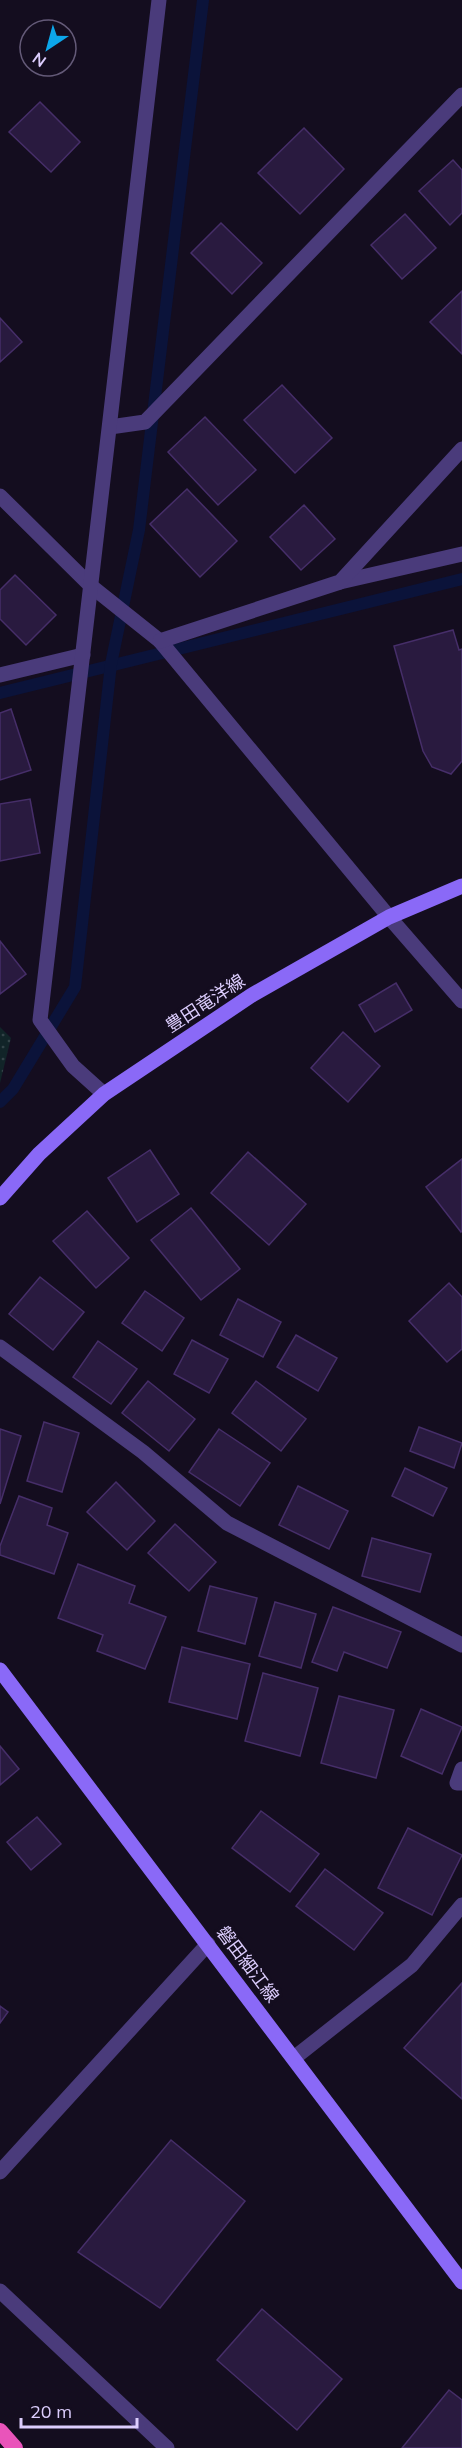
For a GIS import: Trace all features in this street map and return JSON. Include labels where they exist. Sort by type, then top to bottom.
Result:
[{"type":"highway","points":[[0,2431],[15,2448]]},
{"type":"main road","name":"豊田竜洋線","points":[[0,1198],[39,1154],[104,1094],[252,994],[389,917],[462,886]]},
{"type":"main road","name":"磐田細江線","points":[[0,1670],[462,2282]]},
{"type":"street","points":[[104,1094],[73,1066],[40,1020],[159,0]]},
{"type":"street","points":[[110,427],[145,422],[462,95]]},
{"type":"street","points":[[340,582],[462,449]]},
{"type":"street","points":[[0,496],[91,586],[160,640],[389,917],[462,1001]]},
{"type":"street","points":[[160,640],[340,582],[462,554]]},
{"type":"street","points":[[0,675],[83,655]]},
{"type":"street","points":[[0,1347],[143,1452],[226,1523],[462,1645]]},
{"type":"street","points":[[462,1769],[457,1783],[462,1783]]},
{"type":"street","points":[[294,2058],[412,1965],[462,1905]]},
{"type":"street","points":[[0,2172],[208,1944]]},
{"type":"street","points":[[0,2291],[167,2448]]},
{"type":"green space","points":[[0,1027],[11,1038],[0,1083]]},
{"type":"building","points":[[40,102],[80,142],[51,172],[9,132]]},
{"type":"building","points":[[304,128],[344,169],[300,214],[258,173]]},
{"type":"building","points":[[453,160],[462,170],[462,213],[450,225],[419,191]]},
{"type":"building","points":[[405,214],[436,248],[402,279],[371,245]]},
{"type":"building","points":[[221,223],[262,263],[232,294],[191,253]]},
{"type":"building","points":[[462,291],[462,354],[430,322]]},
{"type":"building","points":[[0,318],[22,342],[0,362]]},
{"type":"building","points":[[282,385],[332,438],[295,473],[244,420]]},
{"type":"building","points":[[205,417],[256,470],[218,505],[168,452]]},
{"type":"building","points":[[187,489],[237,541],[200,577],[150,524]]},
{"type":"building","points":[[304,505],[335,539],[301,570],[270,537]]},
{"type":"building","points":[[15,575],[56,615],[26,645],[0,619],[0,590]]},
{"type":"building","points":[[453,630],[459,650],[462,649],[462,761],[451,774],[432,767],[423,751],[394,646]]},
{"type":"building","points":[[11,709],[31,770],[0,780],[0,713]]},
{"type":"building","points":[[30,799],[40,853],[0,861],[0,804]]},
{"type":"building","points":[[0,941],[26,974],[0,994]]},
{"type":"building","points":[[396,983],[412,1010],[375,1032],[359,1005]]},
{"type":"building","points":[[343,1032],[380,1066],[348,1102],[311,1068]]},
{"type":"building","points":[[150,1150],[179,1194],[137,1222],[108,1178]]},
{"type":"building","points":[[248,1152],[306,1204],[269,1245],[211,1193]]},
{"type":"building","points":[[462,1159],[462,1231],[461,1232],[426,1187]]},
{"type":"building","points":[[191,1208],[240,1269],[201,1300],[151,1240]]},
{"type":"building","points":[[87,1211],[129,1258],[96,1288],[53,1241]]},
{"type":"building","points":[[40,1277],[84,1312],[53,1350],[9,1314]]},
{"type":"building","points":[[449,1283],[462,1297],[462,1349],[447,1362],[409,1321]]},
{"type":"building","points":[[145,1291],[184,1318],[162,1351],[122,1323]]},
{"type":"building","points":[[238,1299],[281,1322],[263,1357],[220,1335]]},
{"type":"building","points":[[296,1335],[337,1358],[318,1391],[277,1367]]},
{"type":"building","points":[[192,1340],[228,1359],[209,1393],[174,1374]]},
{"type":"building","points":[[98,1341],[137,1369],[111,1404],[73,1377]]},
{"type":"building","points":[[148,1381],[195,1419],[169,1451],[122,1413]]},
{"type":"building","points":[[256,1381],[306,1419],[281,1451],[232,1413]]},
{"type":"building","points":[[44,1422],[79,1433],[62,1492],[27,1481]]},
{"type":"building","points":[[419,1427],[462,1443],[454,1468],[410,1451]]},
{"type":"building","points":[[0,1429],[21,1436],[0,1504]]},
{"type":"building","points":[[219,1429],[270,1463],[240,1506],[189,1472]]},
{"type":"building","points":[[405,1468],[447,1488],[433,1516],[392,1496]]},
{"type":"building","points":[[116,1482],[155,1521],[127,1550],[87,1512]]},
{"type":"building","points":[[298,1486],[348,1511],[329,1549],[279,1525]]},
{"type":"building","points":[[19,1496],[52,1508],[47,1525],[68,1533],[54,1574],[0,1555],[0,1546]]},
{"type":"building","points":[[175,1524],[216,1562],[189,1591],[148,1553]]},
{"type":"building","points":[[372,1538],[431,1554],[420,1592],[362,1576]]},
{"type":"building","points":[[78,1564],[135,1586],[129,1603],[166,1617],[145,1669],[97,1651],[103,1635],[58,1618]]},
{"type":"building","points":[[210,1586],[257,1598],[245,1644],[198,1631]]},
{"type":"building","points":[[275,1602],[316,1614],[301,1668],[259,1656]]},
{"type":"building","points":[[333,1607],[401,1632],[387,1668],[344,1652],[337,1671],[312,1662]]},
{"type":"building","points":[[182,1647],[250,1664],[237,1719],[169,1702]]},
{"type":"building","points":[[263,1673],[318,1688],[300,1756],[245,1741]]},
{"type":"building","points":[[339,1696],[394,1710],[376,1778],[321,1763]]},
{"type":"building","points":[[421,1709],[462,1727],[442,1774],[401,1756]]},
{"type":"building","points":[[0,1746],[19,1769],[0,1785]]},
{"type":"building","points":[[261,1811],[319,1854],[290,1892],[232,1848]]},
{"type":"building","points":[[37,1817],[61,1844],[31,1870],[7,1842]]},
{"type":"building","points":[[408,1828],[462,1855],[432,1915],[378,1888]]},
{"type":"building","points":[[325,1869],[383,1913],[354,1950],[296,1906]]},
{"type":"building","points":[[462,1983],[462,2099],[404,2048]]},
{"type":"building","points":[[0,2006],[8,2012],[0,2023]]},
{"type":"building","points":[[171,2140],[245,2201],[160,2308],[78,2252]]},
{"type":"building","points":[[262,2309],[342,2379],[297,2430],[217,2360]]},
{"type":"building","points":[[449,2390],[462,2400],[462,2448],[402,2448]]},
{"type":"waterway","points":[[0,1102],[13,1089],[75,987],[111,664],[139,530],[203,0]]},
{"type":"waterway","points":[[0,693],[462,579]]}]
